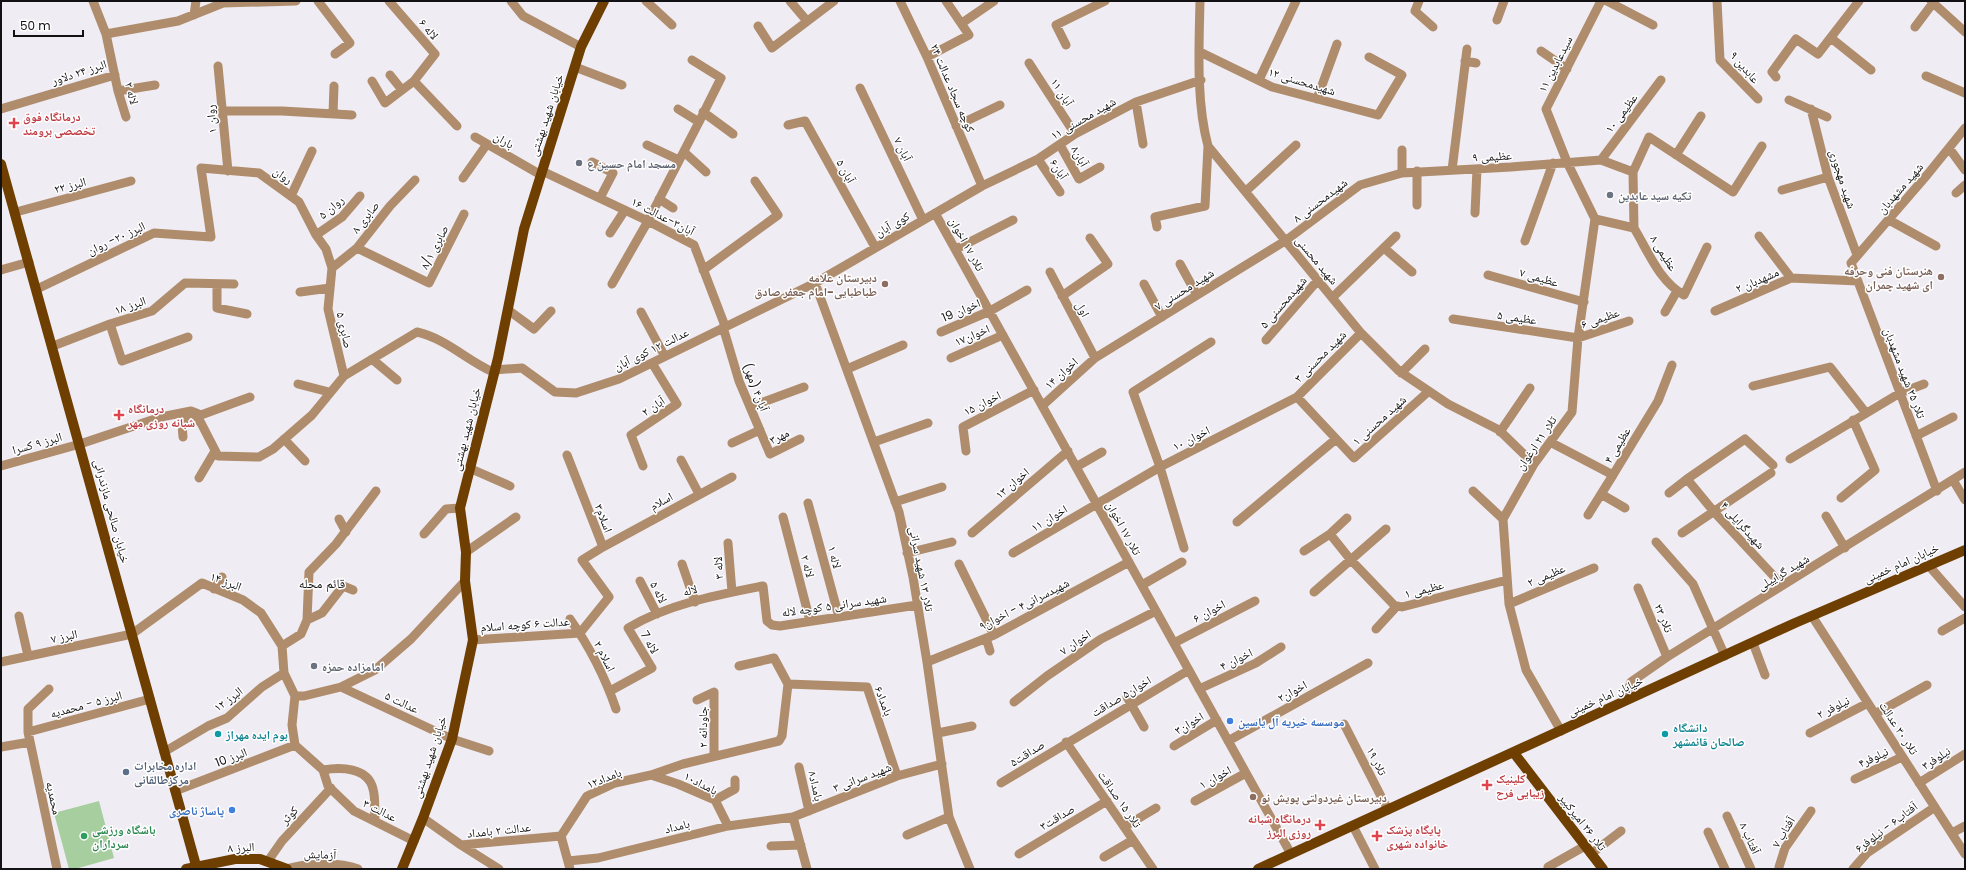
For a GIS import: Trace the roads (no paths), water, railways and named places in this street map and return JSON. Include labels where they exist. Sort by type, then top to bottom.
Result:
[{"type":"main road","name":"خیابان شهید بهشتی","points":[[402,869],[423,818],[452,739],[473,640],[465,582],[466,552],[460,508],[508,310],[524,229],[581,48],[604,1]]},
{"type":"main road","name":"خیابان صالحی مازندرانی","points":[[1,164],[16,212],[150,699],[175,791],[193,868]]},
{"type":"main road","name":"خیابان امام خمینی","points":[[1263,868],[1812,616],[1965,550]]},
{"type":"main road","name":"تلار ۲۶ امیرکبیر","points":[[1514,753],[1603,869]]},
{"type":"main road","name":"البرز ۸","points":[[193,868],[235,860],[260,859],[286,869]]},
{"type":"street","name":"البرز ۲۴ دلاور","points":[[1,109],[115,75],[106,34],[93,1]]},
{"type":"street","points":[[194,15],[196,1]]},
{"type":"street","points":[[106,34],[178,21],[223,3],[296,1]]},
{"type":"street","points":[[318,1],[350,43],[336,54]]},
{"type":"street","name":"لاله ۶","points":[[389,1],[435,54],[414,81]]},
{"type":"street","points":[[511,1],[523,16],[581,48]]},
{"type":"street","points":[[646,1],[672,26]]},
{"type":"street","points":[[790,1],[807,21]]},
{"type":"street","points":[[758,26],[772,48],[834,1]]},
{"type":"street","name":"کوچه سجاد عدالت ۲۴","points":[[900,1],[927,57],[982,186]]},
{"type":"street","points":[[927,57],[969,35],[946,1]]},
{"type":"street","points":[[962,23],[994,1]]},
{"type":"street","points":[[1066,45],[1056,25],[1105,1]]},
{"type":"street","name":"شهید محسنی","points":[[1200,1],[1201,80],[1204,130],[1208,146],[1246,191],[1284,241],[1333,297],[1361,333],[1401,373],[1448,404],[1500,432],[1534,464]]},
{"type":"street","points":[[1259,80],[1296,1]]},
{"type":"street","points":[[1420,1],[1415,11],[1433,27]]},
{"type":"street","points":[[1497,20],[1504,1]]},
{"type":"street","name":"سیدعابدین ۱۱","points":[[1568,162],[1546,109],[1601,1]]},
{"type":"street","points":[[1606,1],[1653,25]]},
{"type":"street","name":"عابدین ۹","points":[[1717,1],[1720,60],[1758,99]]},
{"type":"street","points":[[1776,77],[1772,72],[1796,39],[1818,54],[1859,1]]},
{"type":"street","points":[[1915,27],[1932,2],[1965,32]]},
{"type":"street","points":[[1831,38],[1871,70]]},
{"type":"street","points":[[1317,99],[1337,44]]},
{"type":"street","points":[[1452,170],[1467,49]]},
{"type":"street","points":[[1541,51],[1567,69]]},
{"type":"street","name":"شهیدمحسنی ۱۲","points":[[1200,52],[1272,87],[1378,115],[1402,75],[1369,58]]},
{"type":"street","points":[[612,284],[648,221],[721,78],[692,60]]},
{"type":"street","points":[[1465,61],[1476,63]]},
{"type":"street","name":"آبان ۱۱","points":[[1029,63],[1075,134]]},
{"type":"street","name":"روان ۱","points":[[218,66],[228,171]]},
{"type":"street","points":[[575,67],[622,86]]},
{"type":"street","name":"لاله ۲","points":[[115,75],[126,117]]},
{"type":"street","points":[[390,75],[402,90]]},
{"type":"street","points":[[1926,76],[1965,93]]},
{"type":"street","name":"شهید محسنی ۱۱","points":[[982,186],[1038,159],[1075,134],[1136,102],[1201,80]]},
{"type":"street","name":"عظیمی ۱۰","points":[[1601,160],[1661,80]]},
{"type":"street","points":[[372,81],[385,103],[414,81],[457,126]]},
{"type":"street","points":[[118,91],[155,85]]},
{"type":"street","points":[[332,114],[334,86]]},
{"type":"street","name":"آبان ۷","points":[[860,88],[923,220]]},
{"type":"street","points":[[1789,100],[1827,117]]},
{"type":"street","points":[[1136,102],[1143,144]]},
{"type":"street","points":[[956,126],[1000,105]]},
{"type":"street","points":[[678,109],[699,122]]},
{"type":"street","name":"شهید مهجوری","points":[[1811,109],[1828,177],[1857,255]]},
{"type":"street","points":[[223,111],[352,115]]},
{"type":"street","points":[[703,112],[733,134]]},
{"type":"street","points":[[1676,155],[1701,116]]},
{"type":"street","name":"آبان ۵","points":[[788,125],[805,121],[875,247]]},
{"type":"street","name":"شهید مشهدبان","points":[[1851,263],[1889,220],[1965,128]]},
{"type":"street","name":"باران","points":[[475,137],[542,173]]},
{"type":"street","points":[[1634,228],[1633,172],[1649,137],[1733,192],[1762,146]]},
{"type":"street","points":[[463,178],[487,144]]},
{"type":"street","points":[[647,145],[679,160]]},
{"type":"street","name":"آبان۸","points":[[1060,145],[1079,179],[1100,167]]},
{"type":"street","points":[[1246,191],[1296,145]]},
{"type":"street","points":[[1157,227],[1155,217],[1205,206],[1208,146]]},
{"type":"street","points":[[1949,148],[1965,170]]},
{"type":"street","points":[[1402,150],[1402,173]]},
{"type":"street","points":[[291,196],[312,151]]},
{"type":"street","points":[[684,152],[706,172]]},
{"type":"street","name":"آبان۶","points":[[1038,159],[1060,192]]},
{"type":"street","points":[[1595,219],[1568,162],[1601,160],[1633,172]]},
{"type":"street","points":[[592,162],[613,173],[600,198]]},
{"type":"street","name":"عظیمی ۹","points":[[1417,172],[1568,162]]},
{"type":"street","points":[[1525,241],[1553,163]]},
{"type":"street","name":"روان","points":[[211,237],[201,168],[259,173],[299,202],[316,235],[326,249],[332,268],[330,288]]},
{"type":"street","points":[[1475,212],[1477,169]]},
{"type":"street","points":[[1417,172],[1417,206]]},
{"type":"street","name":"شهیدمحسنی ۸","points":[[1284,241],[1360,185],[1402,173],[1417,172]]},
{"type":"street","name":"آبان۳-عدالت ۱۶","points":[[542,173],[600,198],[694,245],[724,326]]},
{"type":"street","points":[[1782,190],[1828,177]]},
{"type":"street","name":"صابری ۸","points":[[332,268],[357,248],[390,206],[415,180]]},
{"type":"street","name":"البرز ۲۲","points":[[16,212],[131,181]]},
{"type":"street","points":[[703,270],[778,215],[755,181]]},
{"type":"street","points":[[1956,193],[1965,185]]},
{"type":"street","name":"کوی آبان","points":[[815,282],[982,186]]},
{"type":"street","name":"روان ۵","points":[[316,235],[342,216],[360,196]]},
{"type":"street","points":[[659,200],[673,208]]},
{"type":"street","points":[[610,233],[625,210]]},
{"type":"street","name":"تلار ۱۷ اخوان","points":[[935,213],[1291,854]]},
{"type":"street","name":"صابری ۸/۱","points":[[357,248],[428,283],[464,214]]},
{"type":"street","name":"عظیمی ۸","points":[[1595,219],[1634,228],[1661,276],[1683,296],[1707,247]]},
{"type":"street","name":"تلار ۲۱ ارغوان","points":[[1503,519],[1534,464],[1572,412],[1578,338],[1595,219]]},
{"type":"street","points":[[956,249],[1013,220]]},
{"type":"street","points":[[1889,220],[1936,246]]},
{"type":"street","name":"البرز ۲۰- روان","points":[[37,289],[154,233],[211,237]]},
{"type":"street","points":[[1333,297],[1396,236]]},
{"type":"street","points":[[1759,236],[1791,278]]},
{"type":"street","points":[[1062,296],[1108,264],[1090,238]]},
{"type":"street","name":"شهید محسنی ۷","points":[[1095,358],[1284,241]]},
{"type":"street","points":[[1384,248],[1412,272]]},
{"type":"street","points":[[1,270],[29,262]]},
{"type":"street","name":"تلار ۲۵ شهید مشهدبان","points":[[1851,263],[1937,491]]},
{"type":"street","points":[[1180,264],[1197,295]]},
{"type":"street","name":"اول","points":[[1050,272],[1095,358]]},
{"type":"street","name":"عظیمی ۷","points":[[1488,275],[1584,302]]},
{"type":"street","name":"مشهدبان ۲","points":[[1715,311],[1791,278],[1858,281]]},
{"type":"street","name":"شهیدمحسنی ۵","points":[[1266,340],[1318,280]]},
{"type":"street","name":"عدالت ۱۲ کوی آبان","points":[[494,371],[522,368],[555,392],[576,393],[619,379],[652,363],[664,355],[815,282]]},
{"type":"street","name":"تلار ۱۳ شهید سرانی","points":[[815,282],[895,502],[907,553],[927,662],[949,817],[970,869]]},
{"type":"street","name":"البرز ۱۸","points":[[52,346],[110,324],[152,311],[185,283],[234,284]]},
{"type":"street","points":[[217,284],[217,308],[247,314]]},
{"type":"street","points":[[1144,284],[1162,317]]},
{"type":"street","points":[[300,292],[330,288]]},
{"type":"street","name":"صابری ۵","points":[[330,288],[328,309],[344,376]]},
{"type":"street","name":"اخوان 19","points":[[942,332],[990,311],[1027,290]]},
{"type":"street","points":[[1665,312],[1683,296]]},
{"type":"street","points":[[508,310],[534,329],[551,311]]},
{"type":"street","points":[[642,312],[664,355]]},
{"type":"street","name":"عظیمی ۵","points":[[1453,319],[1578,338]]},
{"type":"street","name":"عظیمی ۶","points":[[1578,338],[1629,321]]},
{"type":"street","points":[[110,324],[122,361],[188,337]]},
{"type":"street","name":"آبان۴ (مهر)","points":[[724,326],[740,381],[770,454]]},
{"type":"street","points":[[183,436],[182,425],[191,411],[201,423],[218,456],[259,457],[273,449],[312,415],[329,392],[344,376],[417,332],[430,335],[446,342],[478,366],[494,371]]},
{"type":"street","name":"شهید محسنی ۳","points":[[1297,397],[1361,333]]},
{"type":"street","name":"اخوان۱۷","points":[[951,358],[1003,335]]},
{"type":"street","points":[[1184,548],[1160,467],[1133,392],[1211,342]]},
{"type":"street","points":[[847,369],[903,346]]},
{"type":"street","points":[[1401,373],[1425,349]]},
{"type":"street","name":"اخوان ۱۴","points":[[1042,406],[1095,358]]},
{"type":"street","points":[[372,359],[396,380]]},
{"type":"street","name":"آبان ۲","points":[[643,466],[630,436],[677,404],[652,363]]},
{"type":"street","name":"عظیمی ۴","points":[[1550,442],[1613,475],[1658,401],[1672,365]]},
{"type":"street","points":[[1753,386],[1830,367],[1866,412]]},
{"type":"street","points":[[298,384],[329,392]]},
{"type":"street","points":[[1790,459],[1866,412],[1900,393],[1924,384]]},
{"type":"street","points":[[750,407],[804,387]]},
{"type":"street","points":[[1500,432],[1530,388]]},
{"type":"street","name":"اخوان ۱۵","points":[[966,451],[964,427],[1034,390]]},
{"type":"street","name":"شهید محسنی ۱","points":[[1297,397],[1354,458],[1429,391]]},
{"type":"street","name":"البرز ۹ کسرا","points":[[1,466],[80,444],[161,417],[191,411],[201,415],[250,397]]},
{"type":"street","name":"اخوان ۱۰","points":[[1096,503],[1160,467],[1297,397]]},
{"type":"street","points":[[1916,436],[1952,417]]},
{"type":"street","points":[[1841,498],[1874,470],[1853,420]]},
{"type":"street","points":[[874,442],[928,423]]},
{"type":"street","points":[[732,443],[760,430]]},
{"type":"street","points":[[284,439],[305,461]]},
{"type":"street","name":"مهر۳","points":[[770,454],[800,439]]},
{"type":"street","points":[[1237,522],[1336,439]]},
{"type":"street","points":[[1669,493],[1745,440],[1772,469],[1715,513],[1682,533]]},
{"type":"street","points":[[199,478],[215,451]]},
{"type":"street","name":"اخوان ۱۳","points":[[972,533],[1068,451]]},
{"type":"street","points":[[1076,467],[1102,452]]},
{"type":"street","name":"اسلام۳","points":[[567,455],[603,547],[582,560],[609,597],[580,632]]},
{"type":"street","points":[[681,460],[699,494]]},
{"type":"street","points":[[469,468],[510,486]]},
{"type":"street","name":"شهید گراییلی","points":[[1624,702],[1631,682],[1667,657],[1937,491],[1965,472]]},
{"type":"street","points":[[1588,515],[1613,475]]},
{"type":"street","name":"اسلام","points":[[603,547],[732,477]]},
{"type":"street","name":"شهیدگرایلی ۴","points":[[1687,479],[1715,513],[1782,586]]},
{"type":"street","points":[[1953,480],[1965,500]]},
{"type":"street","points":[[895,502],[942,487]]},
{"type":"street","points":[[282,646],[301,634],[307,620],[309,572],[346,532],[376,490]]},
{"type":"street","points":[[1473,490],[1503,519],[1509,604],[1526,670],[1561,730]]},
{"type":"street","points":[[1601,494],[1624,508]]},
{"type":"street","name":"اخوان ۱۱","points":[[1013,553],[1096,503]]},
{"type":"street","name":"لاله ۱","points":[[808,504],[839,617]]},
{"type":"street","points":[[424,534],[446,509],[460,508]]},
{"type":"street","points":[[1826,516],[1845,548]]},
{"type":"street","points":[[466,552],[516,517]]},
{"type":"street","name":"لاله ۲","points":[[783,517],[810,621]]},
{"type":"street","points":[[1304,551],[1330,534],[1347,518]]},
{"type":"street","points":[[339,519],[346,532]]},
{"type":"street","points":[[1314,592],[1386,529]]},
{"type":"street","name":"عظیمی ۱","points":[[1330,534],[1350,559],[1394,605],[1397,606],[1402,607],[1507,580]]},
{"type":"street","points":[[907,553],[952,542]]},
{"type":"street","points":[[1656,542],[1693,584],[1712,630],[1725,656]]},
{"type":"street","name":"لاله ۳","points":[[728,543],[732,592]]},
{"type":"street","name":"شهیدسرانی۴ - اخوان۹","points":[[927,662],[990,636],[1129,562]]},
{"type":"street","points":[[1142,585],[1182,562]]},
{"type":"street","points":[[682,564],[695,602]]},
{"type":"street","points":[[959,564],[990,636],[990,651]]},
{"type":"street","points":[[1929,566],[1965,607]]},
{"type":"street","name":"عظیمی ۲","points":[[1509,604],[1594,568]]},
{"type":"street","points":[[214,589],[222,577]]},
{"type":"street","name":"البرز ۱۴","points":[[132,634],[201,581],[214,589],[244,600],[261,613],[282,646],[284,674]]},
{"type":"street","name":"لاله ۵","points":[[640,581],[657,614]]},
{"type":"street","points":[[295,696],[304,696],[341,687],[375,670],[411,639],[465,582]]},
{"type":"street","points":[[307,620],[322,613],[344,586],[353,590]]},
{"type":"street","name":"شهید سرانی ۵ کوچه لاله","points":[[763,586],[767,622],[772,625],[839,617],[917,605]]},
{"type":"street","name":"لاله","points":[[628,628],[657,614],[695,602],[732,592],[763,586]]},
{"type":"street","name":"تلار ۲۳","points":[[1638,588],[1667,657]]},
{"type":"street","name":"اخوان ۶","points":[[1174,643],[1254,601]]},
{"type":"street","points":[[1376,629],[1397,606]]},
{"type":"street","name":"اخوان ۷","points":[[1014,702],[1047,676],[1101,639],[1156,611]]},
{"type":"street","points":[[19,616],[28,656]]},
{"type":"street","name":"تلار ۳۰ عدالت","points":[[1812,616],[1965,854]]},
{"type":"street","points":[[1942,632],[1965,618]]},
{"type":"street","name":"اسلام ۲","points":[[570,619],[580,632],[610,691],[616,709]]},
{"type":"street","name":"لاله 7","points":[[610,691],[652,668],[628,628]]},
{"type":"street","name":"عدالت ۶ کوچه اسلام","points":[[473,640],[580,632]]},
{"type":"street","name":"البرز ۷","points":[[1,662],[132,634]]},
{"type":"street","points":[[1753,643],[1765,675]]},
{"type":"street","name":"اخوان ۴","points":[[1199,689],[1256,663],[1281,647]]},
{"type":"street","points":[[739,666],[774,658],[788,684]]},
{"type":"street","name":"اخوان۲","points":[[1228,741],[1368,663]]},
{"type":"street","name":"اخوان۵ صداقت","points":[[1066,742],[1129,701],[1189,670]]},
{"type":"street","points":[[284,674],[295,696],[292,725],[295,745]]},
{"type":"street","name":"البرز ۱۲","points":[[164,752],[208,726],[227,718],[262,687],[284,674]]},
{"type":"street","name":"بامداد۱۲","points":[[561,836],[587,796],[615,783],[651,775],[683,764],[714,756],[779,741],[782,736],[788,684]]},
{"type":"street","name":"بامداد۶","points":[[788,684],[867,687],[897,776]]},
{"type":"street","points":[[1875,714],[1927,685]]},
{"type":"street","name":"عدالت ۵","points":[[341,687],[452,739],[489,752]]},
{"type":"street","name":"محمدیه","points":[[49,688],[28,709],[28,732],[57,869]]},
{"type":"street","name":"جاودانه ۲","points":[[697,700],[714,692],[714,756]]},
{"type":"street","name":"البرز ۵ - محمدیه","points":[[28,732],[150,699]]},
{"type":"street","points":[[1129,701],[1144,727]]},
{"type":"street","name":"نیلوفر ۲","points":[[1810,733],[1868,703]]},
{"type":"street","name":"اخوان۳","points":[[1174,746],[1217,720]]},
{"type":"street","name":"تلار ۱۹","points":[[1344,724],[1388,810]]},
{"type":"street","points":[[938,733],[972,726]]},
{"type":"street","points":[[1,747],[30,742]]},
{"type":"street","name":"صداقت۵","points":[[1001,783],[1066,742]]},
{"type":"street","name":"تلار ۱۵ صداقت","points":[[1066,742],[1153,869]]},
{"type":"street","name":"عدالت ۳","points":[[295,745],[323,770],[328,786],[354,811],[375,820],[414,841]]},
{"type":"street","name":"البرز 10","points":[[175,791],[295,745]]},
{"type":"street","name":"نیلوفر۳","points":[[1919,783],[1965,754]]},
{"type":"street","name":"نیلوفر۴","points":[[1854,780],[1902,757]]},
{"type":"street","name":"شهید سرانی ۳","points":[[793,817],[897,776],[942,764]]},
{"type":"street","points":[[323,770],[339,767],[354,770],[369,779],[373,789],[375,820]]},
{"type":"street","name":"بامداد۸","points":[[799,767],[809,811]]},
{"type":"street","name":"اخوان ۱","points":[[1195,801],[1246,773]]},
{"type":"street","name":"بامداد۱۰","points":[[651,775],[678,784],[715,800],[728,826]]},
{"type":"street","points":[[715,800],[735,790],[735,780]]},
{"type":"street","name":"کوثر","points":[[268,861],[282,841],[331,788]]},
{"type":"street","name":"صداقت۳","points":[[1019,854],[1107,801]]},
{"type":"street","name":"آفتاب۶ - نیلوفر۶","points":[[1853,869],[1867,853],[1935,807]]},
{"type":"street","points":[[1124,827],[1156,808]]},
{"type":"street","name":"آفتاب ۷","points":[[1778,868],[1785,848],[1811,811]]},
{"type":"street","name":"آفتاب ۸","points":[[1727,816],[1751,869]]},
{"type":"street","points":[[793,817],[807,869]]},
{"type":"street","name":"بامداد","points":[[569,865],[728,826],[793,817]]},
{"type":"street","points":[[908,835],[949,817]]},
{"type":"street","name":"عدالت ۲ بامداد","points":[[423,818],[461,845],[561,836]]},
{"type":"street","points":[[1353,826],[1375,869]]},
{"type":"street","points":[[1952,833],[1965,826]]},
{"type":"street","points":[[1548,866],[1588,850],[1621,831]]},
{"type":"street","points":[[1708,832],[1724,869]]},
{"type":"street","points":[[561,836],[569,865]]},
{"type":"street","points":[[1104,857],[1133,840]]},
{"type":"street","points":[[771,846],[801,844]]},
{"type":"street","points":[[461,845],[499,869]]},
{"type":"street","name":"آزمایش","points":[[286,869],[299,865],[313,864],[356,868]]},
{"type":"place","name":"درمانگاه فوق تخصصی برومند","points":[[14,123]]},
{"type":"place","name":"مسجد امام حسین ع","points":[[579,163]]},
{"type":"place","name":"تکیه سید عابدین","points":[[1610,195]]},
{"type":"place","name":"هنرستان فنی وحرفه ای شهید چمران","points":[[1941,277]]},
{"type":"place","name":"دبیرستان علامه طباطبایی-امام جعفر صادق","points":[[885,284]]},
{"type":"place","name":"درمانگاه شبانه روزی مهر","points":[[119,415]]},
{"type":"place","name":"امامزاده حمزه","points":[[314,666]]},
{"type":"place","name":"موسسه خیریه آل یاسین","points":[[1230,721]]},
{"type":"place","name":"بوم ایده مهراز","points":[[218,734]]},
{"type":"place","name":"دانشگاه صالحان قائمشهر","points":[[1665,734]]},
{"type":"place","name":"اداره مخابرات مرکزطالقانی","points":[[126,772]]},
{"type":"place","name":"کلینیک زیبایی فرح","points":[[1487,785]]},
{"type":"place","name":"دبیرستان غیردولتی پویش نو","points":[[1253,797]]},
{"type":"place","name":"پاساژ ناصری","points":[[232,810]]},
{"type":"place","name":"درمانگاه شبانه روزی البرز","points":[[1320,825]]},
{"type":"place","name":"باشگاه ورزشی سرداران","points":[[84,836]]},
{"type":"place","name":"پایگاه پزشک خانواده شهری","points":[[1377,836]]},
{"type":"district","name":"قائم محله","points":[[322,583]]}]
